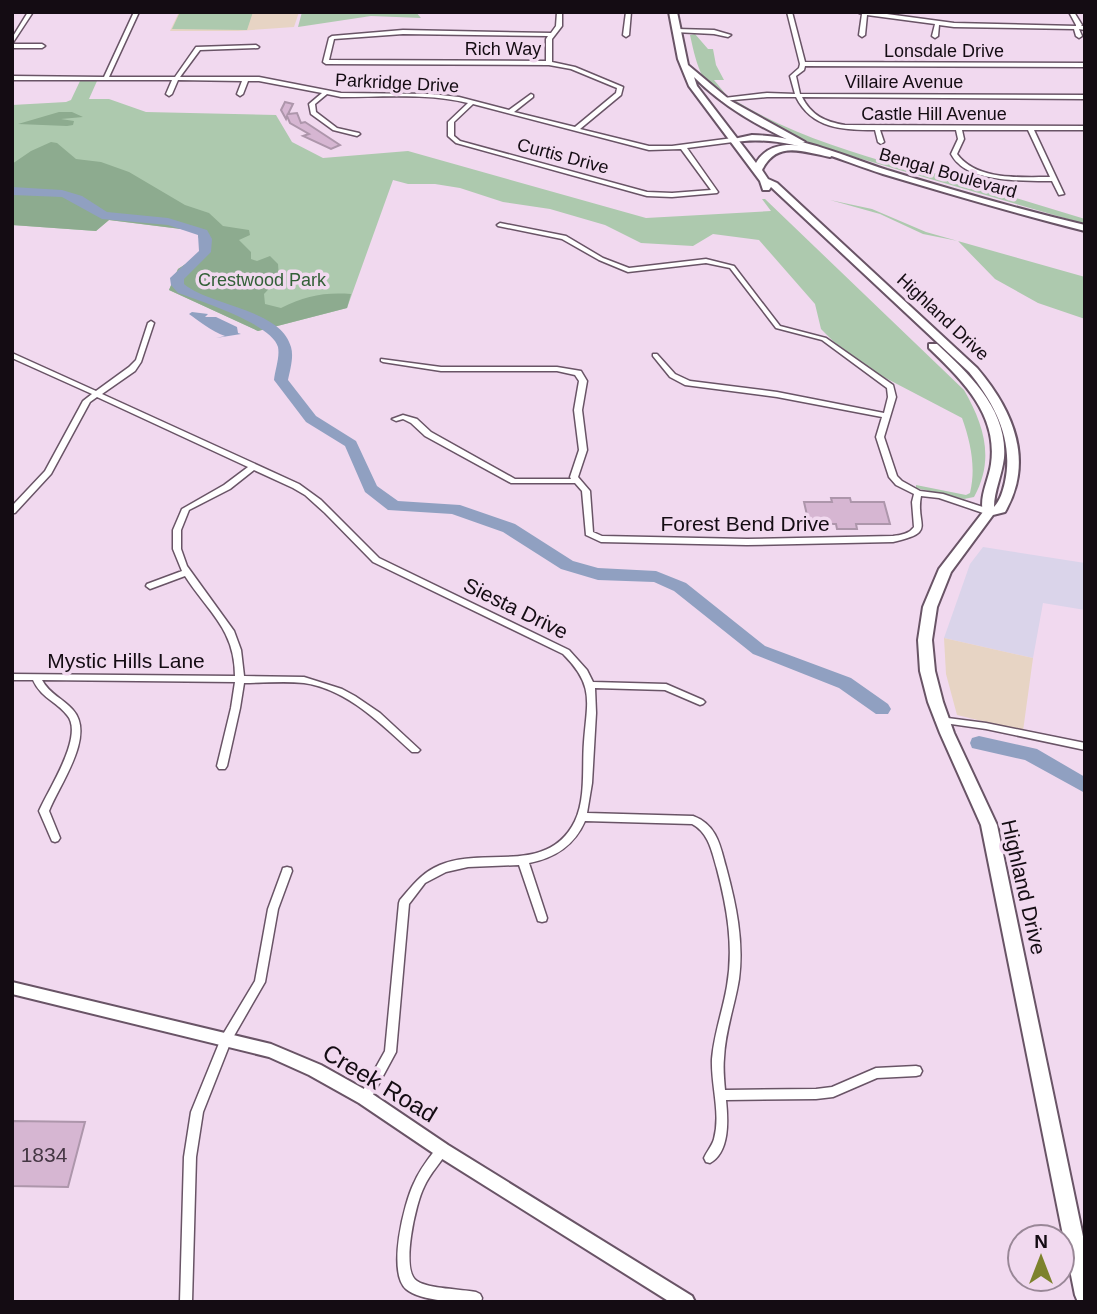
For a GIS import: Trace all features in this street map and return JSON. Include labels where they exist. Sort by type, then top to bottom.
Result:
[{"type":"main road","name":"Highland Drive","points":[[673,12],[684,65],[698,94],[762,176],[764,186],[780,204],[959,370],[981,397],[994,423],[1000,450],[996,480],[987,505],[989,512],[947,568],[928,618],[926,664],[940,720],[975,790],[989,825],[1085,1295]]},
{"type":"main road","points":[[684,65],[697,72],[707,87],[724,100],[751,118],[802,144]]},
{"type":"main road","points":[[762,176],[765,155],[774,149],[830,154]]},
{"type":"street","points":[[31,12],[15,33],[12,45],[42,47]]},
{"type":"street","points":[[106,78],[137,12]]},
{"type":"street","points":[[550,63],[552,35],[559,26],[560,12]]},
{"type":"street","points":[[626,36],[629,12]]},
{"type":"street","points":[[789,12],[803,64],[802,69],[793,76],[798,95]]},
{"type":"street","points":[[859,12],[937,24],[1085,28]]},
{"type":"street","points":[[1072,12],[1079,25],[1079,36]]},
{"type":"street","points":[[862,35],[865,13]]},
{"type":"street","points":[[935,36],[937,24]]},
{"type":"street","points":[[1004,27],[1007,36]]},
{"type":"street","points":[[677,32],[714,32],[728,35]]},
{"type":"street","name":"Rich Way","points":[[552,35],[371,33],[332,38],[326,62],[550,63],[573,68],[620,87],[619,94],[575,130]]},
{"type":"street","points":[[169,94],[198,48],[256,47]]},
{"type":"street","name":"Lonsdale Drive","points":[[803,64],[1085,65]]},
{"type":"street","name":"Parkridge Drive","points":[[12,78],[246,78],[281,81],[325,93],[441,96],[649,148],[733,140]]},
{"type":"street","points":[[240,94],[246,78]]},
{"type":"street","points":[[325,93],[312,104],[313,113],[335,128],[357,134]]},
{"type":"street","name":"Villaire Avenue","points":[[724,100],[798,95],[1085,97]]},
{"type":"street","name":"Castle Hill Avenue","points":[[798,95],[809,114],[849,128],[1085,128]]},
{"type":"street","points":[[510,112],[531,96]]},
{"type":"street","name":"Curtis Drive","points":[[472,102],[451,122],[451,136],[458,142],[647,194],[715,192],[682,146]]},
{"type":"street","points":[[877,128],[881,142]]},
{"type":"street","points":[[959,128],[961,139],[954,154],[963,166],[1006,178],[1054,179]]},
{"type":"street","points":[[1030,128],[1061,194]]},
{"type":"street","name":"Bengal Boulevard","points":[[733,140],[802,144],[1085,228]]},
{"type":"street","points":[[500,225],[564,237],[601,260],[628,270],[706,261],[733,267],[778,327],[824,340],[887,383],[892,397],[880,437],[890,471],[899,484],[918,493],[940,496],[989,512]]},
{"type":"street","points":[[12,511],[48,471],[79,412],[96,394],[132,369],[139,360],[151,323]]},
{"type":"street","name":"Siesta Drive","points":[[12,355],[311,496],[376,560],[566,652],[581,666],[591,685]]},
{"type":"street","points":[[655,355],[661,359],[670,375],[689,384],[794,397],[885,415]]},
{"type":"street","points":[[383,360],[441,369],[557,369],[578,373],[583,381],[578,410],[583,450],[575,472],[576,481],[514,481],[428,434],[414,421],[403,417],[396,419]]},
{"type":"street","points":[[222,766],[225,743],[237,704],[240,678],[237,650],[229,630],[186,572],[178,558],[176,544],[184,512],[189,506],[227,487],[253,467]]},
{"type":"street","name":"Forest Bend Drive","points":[[576,481],[586,491],[589,533],[611,541],[893,539],[914,534],[919,528],[920,517],[916,503],[918,493]]},
{"type":"street","points":[[150,586],[186,572]]},
{"type":"street","name":"Mystic Hills Lane","points":[[12,677],[304,680],[347,693],[415,750]]},
{"type":"street","points":[[36,678],[42,690],[73,714],[79,726],[76,741],[44,811],[55,838]]},
{"type":"street","points":[[365,1098],[390,1052],[402,917],[410,891],[426,875],[450,864],[523,861],[539,857],[563,843],[578,826],[593,708],[591,685],[666,687],[699,702]]},
{"type":"street","points":[[940,720],[986,726],[1085,747]]},
{"type":"street","points":[[581,817],[694,820],[702,822],[712,837],[733,912],[736,954],[720,1042],[719,1096],[722,1132],[719,1147],[710,1158]]},
{"type":"street","points":[[523,861],[532,895],[542,918]]},
{"type":"street","points":[[186,1302],[192,1136],[204,1090],[226,1039],[260,982],[273,909],[288,871]]},
{"type":"street","name":"Creek Road","points":[[12,988],[271,1051],[314,1070],[365,1098],[442,1150],[686,1302]]},
{"type":"street","points":[[719,1096],[833,1092],[876,1073],[916,1071]]},
{"type":"street","points":[[442,1150],[414,1194],[403,1259],[403,1276],[410,1284],[425,1289],[476,1298]]},
{"type":"shaded area","points":[[179,12],[299,12],[294,27],[238,31],[170,31]]},
{"type":"shaded area","points":[[983,547],[1085,563],[1085,610],[1043,603],[1033,658],[944,638],[970,564]]},
{"type":"shaded area","points":[[944,638],[1033,658],[1023,731],[957,715],[946,674]]},
{"type":"green space","points":[[180,12],[253,12],[247,30],[172,29]]},
{"type":"green space","points":[[302,12],[416,12],[421,18],[371,16],[298,27]]},
{"type":"green space","points":[[695,34],[708,49],[713,49],[716,65],[724,80],[714,80],[728,97],[719,94],[705,81],[690,35]]},
{"type":"green space","name":"Crestwood Park","points":[[80,81],[97,81],[89,99],[109,99],[146,112],[276,115],[292,142],[323,158],[408,151],[646,218],[771,211],[762,199],[765,199],[964,390],[977,416],[984,442],[984,469],[974,497],[964,499],[916,488],[916,485],[966,495],[970,493],[972,456],[962,418],[874,372],[834,342],[821,329],[815,304],[759,240],[713,234],[693,246],[641,243],[605,225],[550,209],[503,202],[460,188],[408,184],[393,180],[347,308],[258,331],[169,290],[178,269],[203,253],[197,231],[109,220],[96,231],[12,225],[12,105],[66,102],[71,100]]},
{"type":"green space","points":[[736,101],[776,122],[838,147],[903,167],[910,161],[922,166],[919,169],[926,173],[931,172],[1085,219],[1085,224],[810,144],[736,105]]},
{"type":"green space","points":[[59,112],[72,112],[83,117],[61,119],[74,121],[73,125],[67,126],[18,124]]},
{"type":"green space","points":[[51,142],[57,143],[76,159],[101,162],[129,172],[185,205],[209,213],[223,226],[249,230],[250,235],[239,240],[251,252],[251,259],[257,261],[270,256],[278,264],[279,278],[264,294],[265,304],[281,308],[315,296],[351,294],[347,308],[258,331],[169,290],[178,269],[203,253],[197,231],[109,220],[96,231],[12,225],[12,164]]},
{"type":"green space","points":[[830,200],[872,209],[926,232],[957,241],[923,234],[880,214]]},
{"type":"green space","points":[[958,241],[1085,277],[1085,319],[1038,303],[995,279]]},
{"type":"water","points":[[189,314],[208,314],[205,317],[216,317],[237,327],[238,333],[241,334],[216,338],[225,336]]},
{"type":"building","points":[[285,102],[293,104],[288,114],[297,113],[301,123],[305,122],[340,145],[331,149],[303,136],[309,134],[290,123],[281,110]]},
{"type":"building","points":[[831,498],[850,498],[851,502],[884,502],[890,524],[856,524],[857,529],[837,529],[836,524],[809,524],[804,502],[832,502]]},
{"type":"building","points":[[12,1121],[85,1122],[68,1187],[12,1186]]},
{"type":"waterway","points":[[12,191],[62,194],[78,199],[101,215],[168,221],[192,227],[203,233],[206,239],[205,252],[177,278],[178,285],[183,290],[257,321],[281,339],[285,348],[281,380],[311,419],[351,444],[370,489],[394,506],[454,509],[509,528],[567,565],[598,574],[656,577],[680,587],[759,650],[845,683],[882,709]]},
{"type":"waterway","points":[[979,743],[1030,754],[1085,786]]}]
